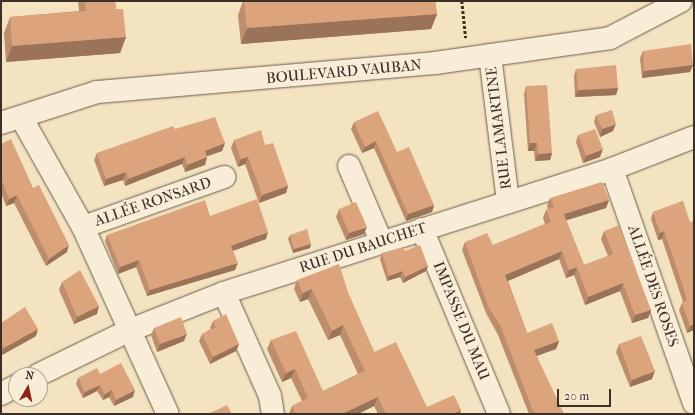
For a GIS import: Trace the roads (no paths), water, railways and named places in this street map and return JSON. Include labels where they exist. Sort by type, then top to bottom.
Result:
[{"type":"street","name":"BOULEVARD VAUBAN","points":[[1,123],[97,92],[468,58],[610,38],[681,1]]},
{"type":"street","name":"RUE LAMARTINE","points":[[490,55],[508,202]]},
{"type":"street","points":[[21,117],[83,227],[128,331],[168,414]]},
{"type":"street","name":"RUE DU BAUCHET","points":[[48,370],[128,331],[224,293],[381,241],[612,169],[694,137]]},
{"type":"street","points":[[349,166],[381,241]]},
{"type":"street","name":"ALLÉE DES ROSES","points":[[612,169],[694,402]]},
{"type":"street","name":"ALLÉE RONSARD","points":[[83,227],[224,177]]},
{"type":"street","name":"IMPASSE DU MAU","points":[[422,229],[499,414]]},
{"type":"street","points":[[224,293],[270,396],[273,414]]}]
